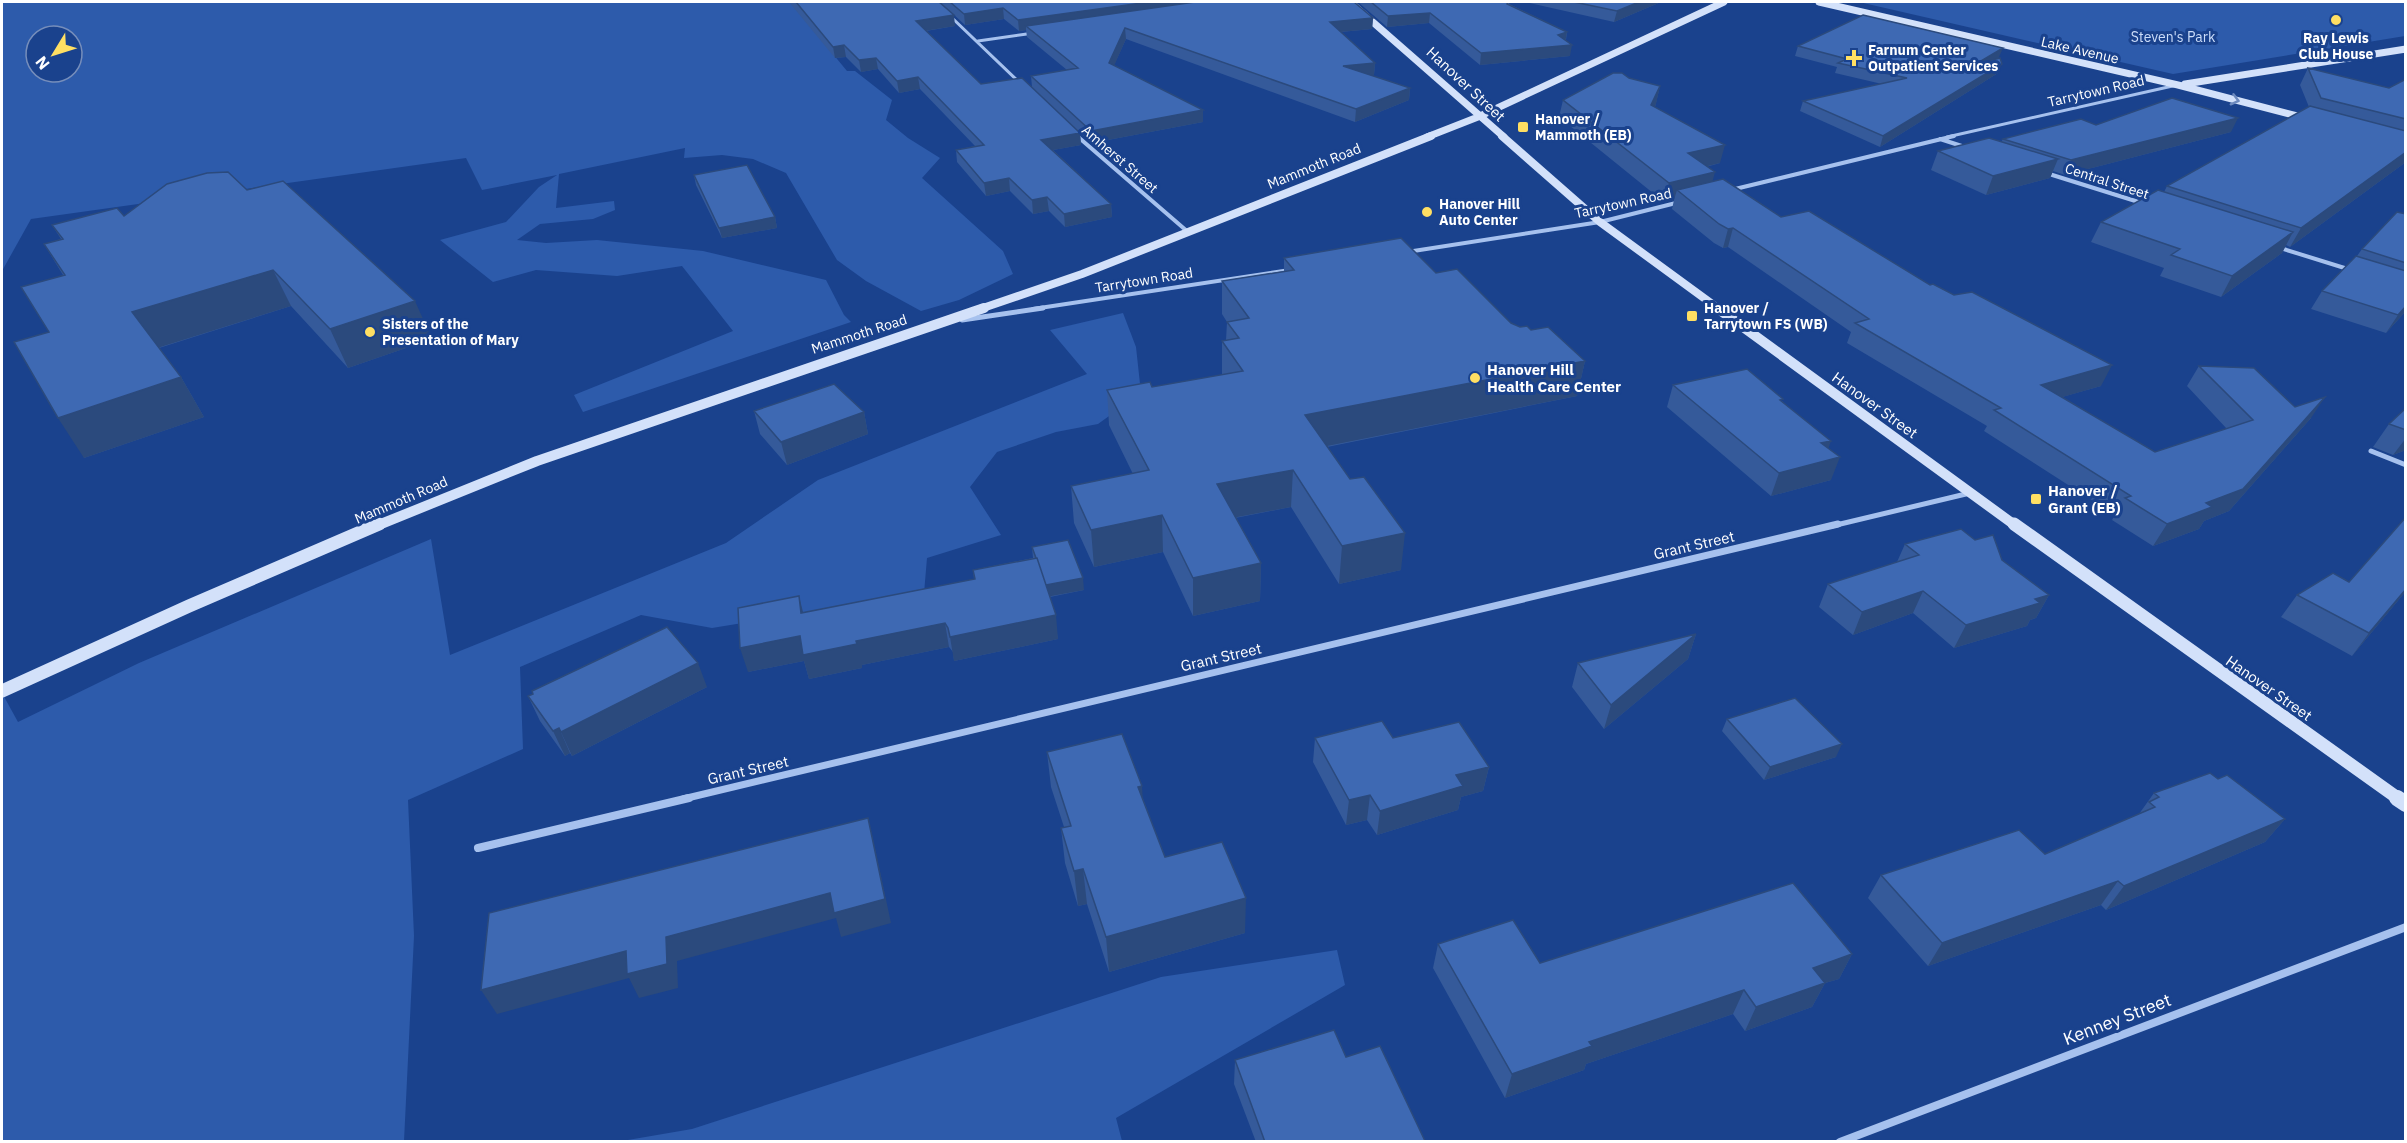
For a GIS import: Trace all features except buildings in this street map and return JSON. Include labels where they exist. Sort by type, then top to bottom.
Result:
[{"type":"main road","name":"Hanover Street","points":[[1350,2],[1600,222],[1970,494],[2406,804]]},
{"type":"main road","name":"Mammoth Road","points":[[2,691],[189,606],[434,501],[537,460],[1082,274],[1478,117],[1724,2]]},
{"type":"main road","name":"Lake Avenue","points":[[1819,2],[2178,85],[2313,120]]},
{"type":"main road","name":"Tarrytown Road","points":[[2178,85],[2406,49]]},
{"type":"street","points":[[943,9],[1028,91]]},
{"type":"street","points":[[978,41],[1037,32]]},
{"type":"street","name":"Tarrytown Road","points":[[1727,191],[1939,139],[2178,85]]},
{"type":"street","name":"Amherst Street","points":[[1072,131],[1188,232]]},
{"type":"street","points":[[1939,139],[1973,150]]},
{"type":"street","name":"Central Street","points":[[2042,171],[2155,208]]},
{"type":"street","name":"Tarrytown Road","points":[[1400,253],[1600,222],[1681,202]]},
{"type":"street","points":[[2269,244],[2360,273]]},
{"type":"street","name":"Tarrytown Road","points":[[944,322],[1298,268]]},
{"type":"street","points":[[2371,451],[2406,465]]},
{"type":"street","name":"Grant Street","points":[[478,848],[1970,494]]},
{"type":"street","name":"Kenney Street","points":[[1840,1142],[2406,927]]},
{"type":"green space","points":[[2,2],[790,2],[847,71],[855,71],[892,100],[886,120],[908,138],[940,158],[922,178],[1003,251],[1013,274],[959,300],[921,311],[866,281],[837,260],[786,173],[753,159],[722,155],[684,158],[685,148],[559,174],[556,208],[614,201],[615,210],[593,219],[540,224],[517,240],[546,243],[597,240],[703,251],[826,280],[844,315],[851,322],[583,412],[574,395],[733,331],[682,266],[617,276],[536,270],[493,282],[440,240],[506,222],[539,187],[557,175],[482,190],[466,158],[31,219],[2,271]]},
{"type":"green space","name":"Steven's Park","points":[[1859,2],[2405,2],[2405,36],[2173,74]]},
{"type":"green space","points":[[1123,313],[1136,347],[1141,393],[1098,424],[1056,432],[997,452],[970,487],[1001,535],[927,558],[923,605],[821,610],[712,628],[641,615],[520,667],[523,749],[408,800],[414,936],[404,1141],[2,1141],[2,693],[18,722],[139,663],[431,539],[450,655],[726,543],[818,480],[1087,374],[1050,330]]},
{"type":"green space","points":[[1337,950],[1345,985],[1116,1118],[1122,1141],[622,1141],[692,1129],[1161,977]]},
{"type":"place","name":"Ray Lewis Club House","points":[[2336,20]]},
{"type":"place","name":"Farnum Center Outpatient Services","points":[[1854,58]]},
{"type":"place","name":"Hanover / Mammoth (EB)","points":[[1523,127]]},
{"type":"place","name":"Hanover Hill Auto Center","points":[[1427,212]]},
{"type":"place","name":"Hanover / Tarrytown FS (WB)","points":[[1692,316]]},
{"type":"place","name":"Sisters of the Presentation of Mary","points":[[370,332]]},
{"type":"place","name":"Hanover Hill Health Care Center","points":[[1475,378]]},
{"type":"place","name":"Hanover / Grant (EB)","points":[[2036,499]]}]
